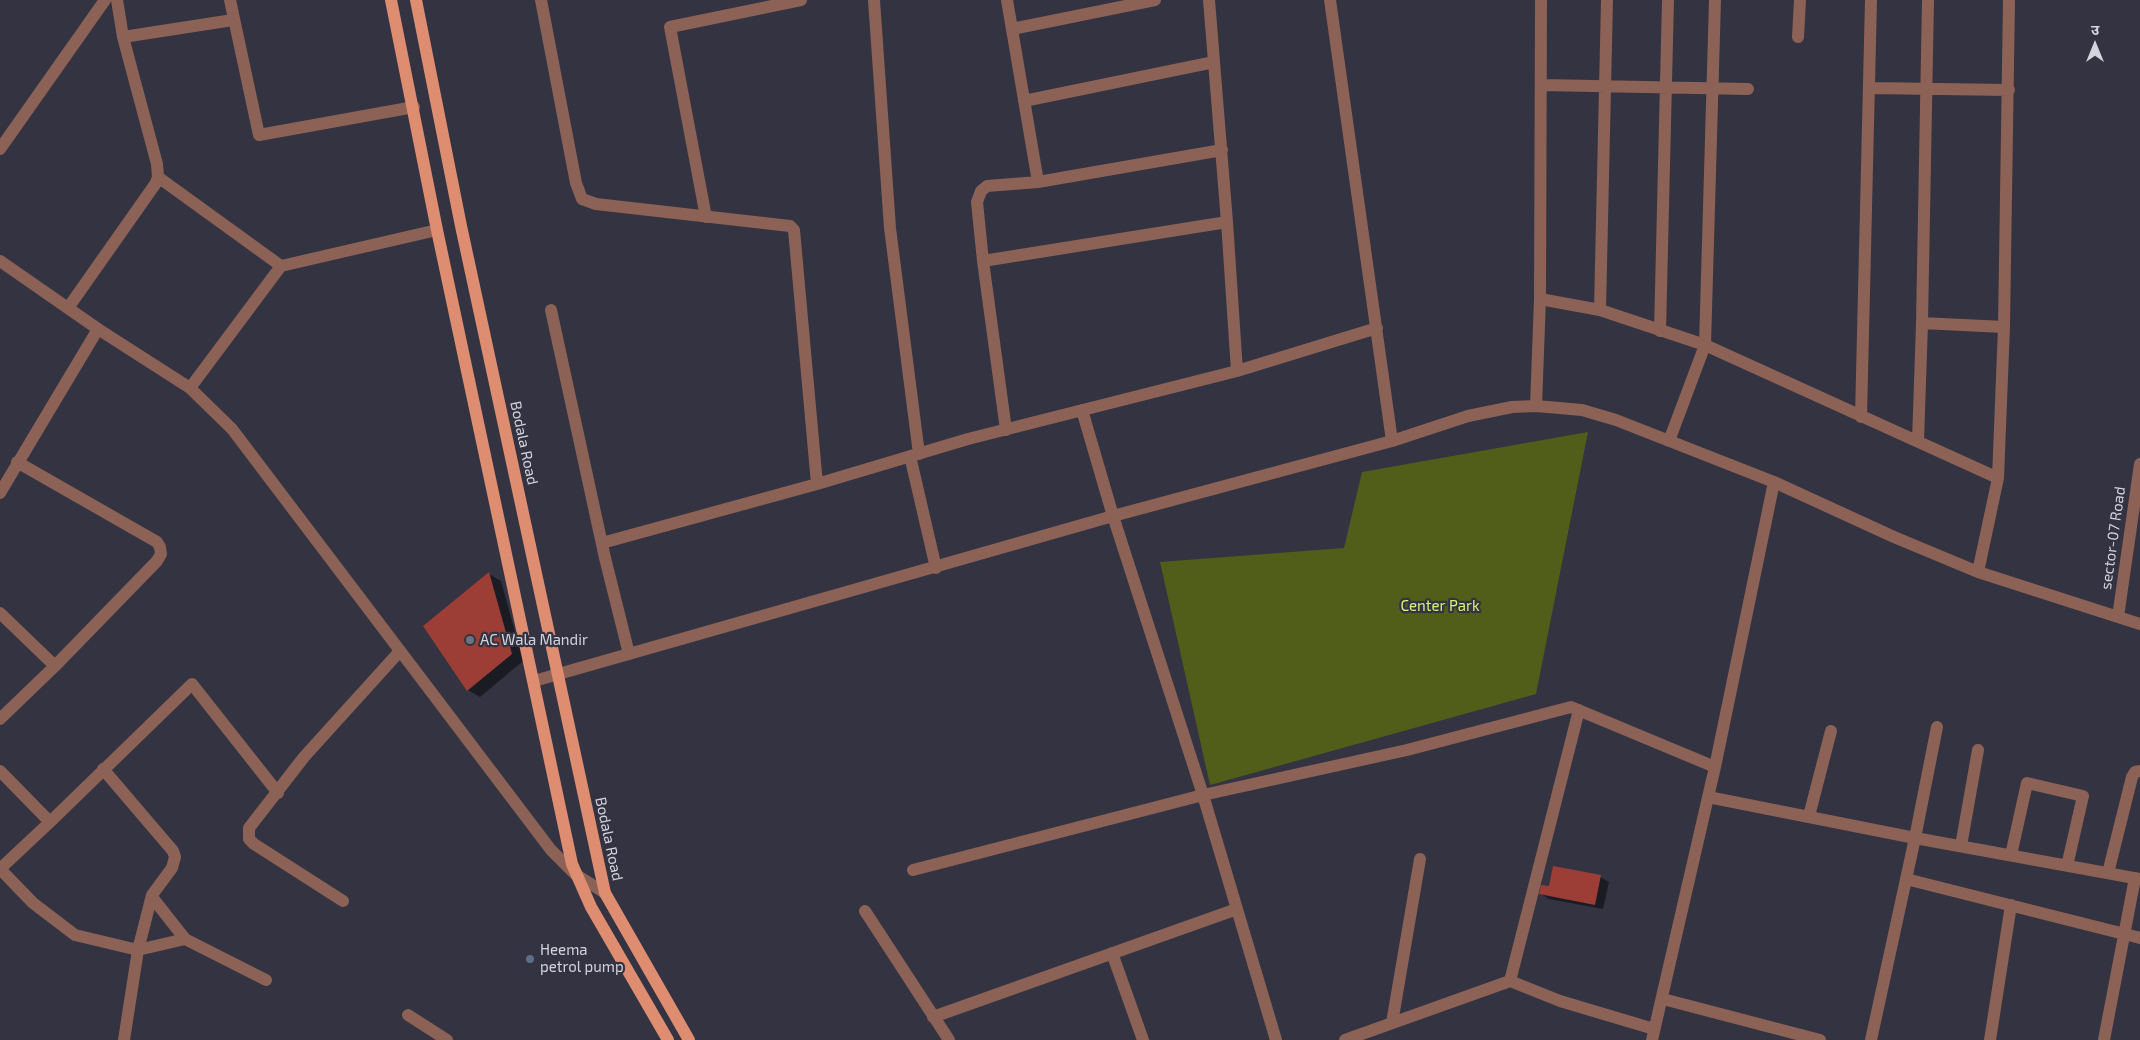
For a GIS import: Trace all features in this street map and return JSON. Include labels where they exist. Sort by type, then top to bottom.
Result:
[{"type":"main road","points":[[391,0],[414,107],[437,230],[575,874],[591,907],[668,1040]]},
{"type":"main road","name":"Bodala Road","points":[[416,0],[463,236],[604,893],[689,1040]]},
{"type":"street","points":[[0,149],[105,0]]},
{"type":"street","points":[[68,308],[156,183],[158,177],[157,164],[123,37],[117,0]]},
{"type":"street","points":[[230,0],[259,135],[414,107]]},
{"type":"street","points":[[542,0],[576,183],[582,199],[596,204],[790,226],[794,230],[817,484]]},
{"type":"street","points":[[706,216],[670,27],[801,0]]},
{"type":"street","points":[[874,0],[890,228],[915,455],[936,568]]},
{"type":"street","points":[[1007,0],[1038,182]]},
{"type":"street","points":[[1012,29],[1155,0]]},
{"type":"street","points":[[1209,0],[1228,222],[1236,371]]},
{"type":"street","points":[[1330,0],[1392,441]]},
{"type":"street","points":[[1536,406],[1540,299],[1541,0]]},
{"type":"street","points":[[1600,310],[1607,0]]},
{"type":"street","points":[[1660,330],[1668,0]]},
{"type":"street","points":[[1669,441],[1705,345],[1715,0]]},
{"type":"street","points":[[1798,37],[1800,0]]},
{"type":"street","points":[[1861,418],[1871,0]]},
{"type":"street","points":[[1918,441],[1928,0]]},
{"type":"street","points":[[1978,572],[1998,478],[2004,327],[2009,0]]},
{"type":"street","points":[[123,37],[233,20]]},
{"type":"street","points":[[1024,102],[1214,62]]},
{"type":"street","points":[[1541,85],[1748,89]]},
{"type":"street","points":[[1869,88],[2009,90]]},
{"type":"street","points":[[1006,430],[983,261],[977,202],[981,191],[987,186],[1038,182],[1222,150]]},
{"type":"street","points":[[158,177],[281,266]]},
{"type":"street","points":[[983,261],[1228,222]]},
{"type":"street","points":[[190,388],[281,266],[437,230]]},
{"type":"street","points":[[0,261],[98,329],[190,388],[232,429],[551,850],[575,874],[604,893]]},
{"type":"street","points":[[1540,299],[1600,310],[1705,345],[1861,418],[1918,441],[1998,478]]},
{"type":"street","points":[[551,310],[602,543],[629,654]]},
{"type":"street","points":[[1922,323],[2004,327]]},
{"type":"street","points":[[602,543],[1006,430],[1236,371],[1377,328]]},
{"type":"street","points":[[0,493],[98,329]]},
{"type":"street","points":[[534,681],[1113,516],[1392,441],[1468,416],[1512,407],[1536,406],[1582,410],[1616,420],[1774,482],[1894,537],[1978,572],[2140,624]]},
{"type":"street","points":[[1082,410],[1113,516],[1203,795],[1276,1040]]},
{"type":"street","points":[[0,719],[55,666],[157,561],[161,554],[157,542],[17,462]]},
{"type":"street","name":"sector-07 Road","points":[[2118,617],[2140,464]]},
{"type":"street","points":[[1345,1040],[1510,981],[1653,1034],[1663,999],[1715,766],[1774,482]]},
{"type":"street","points":[[0,613],[55,666]]},
{"type":"street","points":[[343,900],[254,844],[249,839],[248,834],[252,822],[278,793],[304,757],[400,651]]},
{"type":"street","points":[[185,939],[138,950],[75,935],[33,903],[0,869],[192,684],[278,793]]},
{"type":"street","points":[[913,870],[1203,795],[1407,750],[1571,707],[1715,766]]},
{"type":"street","points":[[1510,981],[1579,710]]},
{"type":"street","points":[[1870,1040],[1938,727]]},
{"type":"street","points":[[1809,816],[1831,731]]},
{"type":"street","points":[[1961,846],[1978,750]]},
{"type":"street","points":[[103,769],[173,851],[175,856],[172,868],[152,897],[138,950],[124,1040]]},
{"type":"street","points":[[2108,873],[2132,777],[2135,772],[2140,770]]},
{"type":"street","points":[[0,771],[50,822]]},
{"type":"street","points":[[2011,855],[2027,783],[2082,796],[2067,866]]},
{"type":"street","points":[[1708,797],[1915,838],[2138,878],[2124,934],[2104,1040]]},
{"type":"street","points":[[1392,1023],[1420,859]]},
{"type":"street","points":[[1906,879],[2140,938]]},
{"type":"street","points":[[152,897],[185,939],[266,980]]},
{"type":"street","points":[[1990,1040],[2011,905]]},
{"type":"street","points":[[933,1016],[1236,909]]},
{"type":"street","points":[[865,911],[949,1040]]},
{"type":"street","points":[[1112,953],[1143,1040]]},
{"type":"street","points":[[1663,999],[1820,1040]]},
{"type":"street","points":[[408,1015],[447,1040]]},
{"type":"green space","name":"Center Park","points":[[1588,432],[1536,694],[1210,785],[1160,562],[1344,548],[1362,472]]},
{"type":"building","name":"AC Wala Mandir","points":[[489,572],[512,654],[467,691],[423,626]]},
{"type":"building","points":[[1553,866],[1601,875],[1595,905],[1539,894],[1541,885],[1549,886]]},
{"type":"place","name":"AC Wala Mandir","points":[[470,640]]},
{"type":"place","name":"Heema petrol pump","points":[[530,959]]}]
